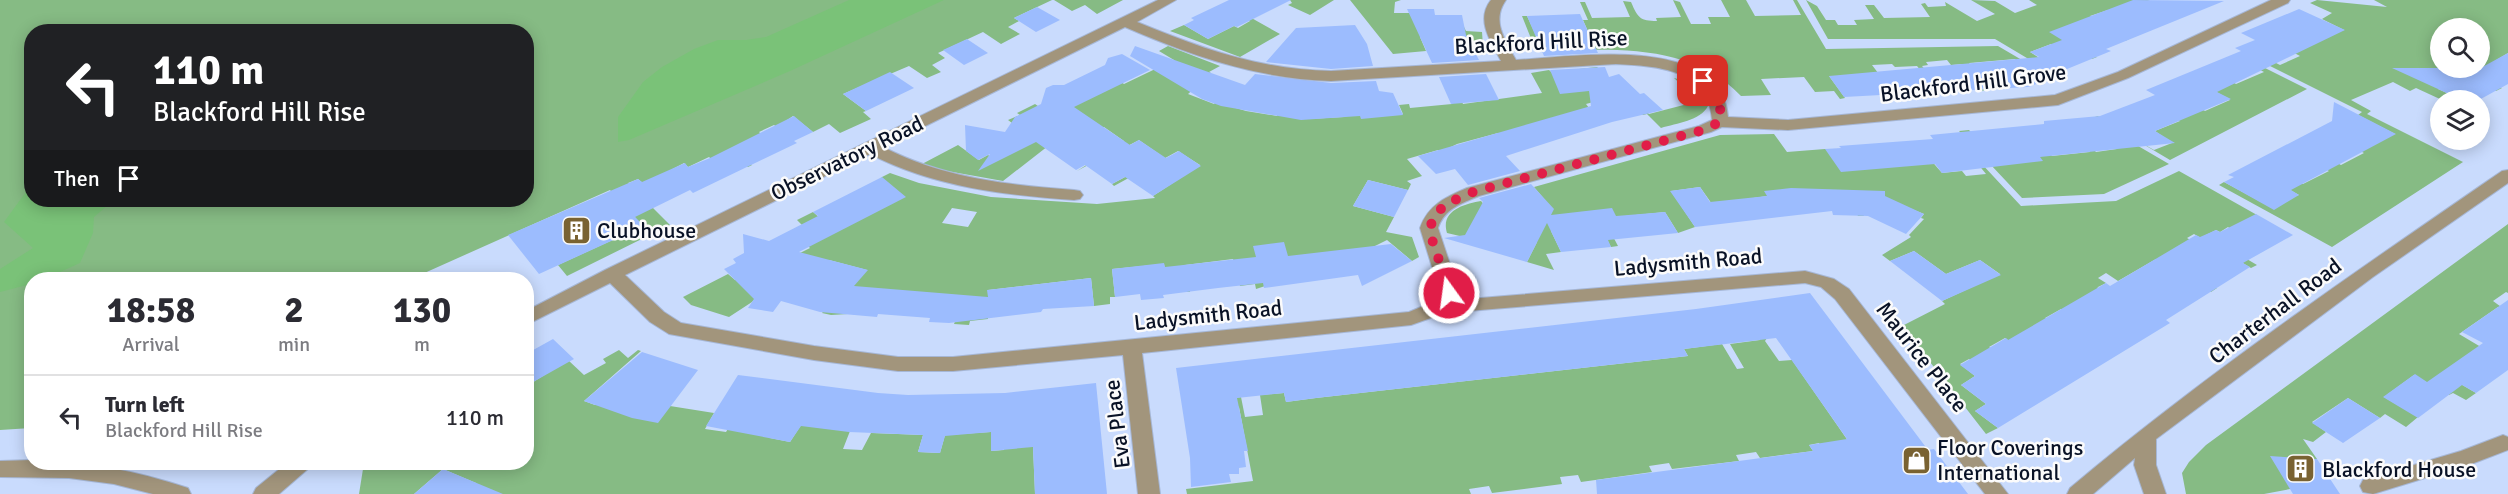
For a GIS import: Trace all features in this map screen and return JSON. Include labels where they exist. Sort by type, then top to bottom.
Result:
[{"type":"street","name":"Observatory Road","points":[[534,315],[612,274],[1168,0]]},
{"type":"street","points":[[1499,0],[1492,7],[1490,17],[1511,66]]},
{"type":"street","name":"Blackford Hill Grove","points":[[1720,122],[1788,125],[2058,100],[2123,75],[2283,0]]},
{"type":"street","name":"Blackford Hill Rise","points":[[1125,22],[1222,60],[1285,75],[1331,76],[1616,59],[1668,65],[1696,76],[1711,88],[1720,102],[1720,122]]},
{"type":"street","points":[[1444,302],[1449,293],[1448,285],[1429,228],[1440,207],[1473,192],[1700,131],[1720,122]]},
{"type":"street","points":[[870,147],[911,167],[952,179],[1002,188],[1074,195]]},
{"type":"street","name":"Charterhall Road","points":[[2078,494],[2146,436],[2366,273],[2508,175]]},
{"type":"street","name":"Ladysmith Road","points":[[612,274],[657,317],[676,329],[856,360],[898,364],[953,364],[1411,318],[1435,309],[1444,302],[1468,304],[1805,277],[1827,283]]},
{"type":"street","name":"Maurice Place","points":[[1827,283],[1842,294],[1997,494]]},
{"type":"street","name":"Eva Place","points":[[1132,347],[1149,494]]},
{"type":"street","points":[[2146,436],[2145,465],[2155,494]]},
{"type":"street","points":[[2371,486],[2506,443]]},
{"type":"street","points":[[0,469],[24,468]]},
{"type":"street","points":[[71,470],[131,478],[180,494]]},
{"type":"street","points":[[264,494],[292,470]]},
{"type":"green space","points":[[0,0],[1052,0],[1014,18],[1019,21],[1008,27],[1020,34],[1001,44],[983,32],[938,53],[945,58],[932,65],[941,72],[927,78],[909,66],[843,94],[866,111],[863,112],[871,119],[840,133],[829,124],[813,132],[793,116],[777,127],[774,125],[759,132],[761,134],[732,149],[752,165],[748,167],[744,165],[727,173],[709,157],[688,167],[684,163],[644,184],[638,179],[628,183],[670,225],[567,276],[558,265],[643,226],[610,190],[427,272],[24,272],[24,428],[0,430]]},
{"type":"green space","points":[[849,0],[944,0],[790,71],[629,140],[618,142],[618,117],[643,82],[662,67],[694,49],[718,40],[766,37]]},
{"type":"green space","points":[[1054,0],[1123,0],[1097,14],[1085,5],[1072,11]]},
{"type":"green space","points":[[1290,0],[1334,0],[1310,15],[1288,5],[1292,3]]},
{"type":"green space","points":[[1350,0],[1401,0],[1395,2],[1394,13],[1415,13],[1464,27],[1466,31],[1482,32],[1483,46],[1472,47],[1420,37],[1426,51],[1393,54]]},
{"type":"green space","points":[[1673,0],[1680,2],[1691,24],[1711,24],[1708,17],[1730,17],[1721,0],[1746,0],[1755,16],[1801,15],[1793,0],[1797,0],[1826,49],[1998,46],[2027,63],[2021,65],[2015,59],[1969,63],[1989,90],[1978,91],[1963,64],[1951,65],[1947,60],[1926,62],[1928,65],[1922,66],[1948,93],[1938,91],[1917,66],[1895,67],[1892,64],[1872,65],[1894,94],[1829,76],[1845,98],[1840,99],[1834,91],[1815,92],[1804,77],[1761,79],[1771,95],[1741,96],[1720,78],[1697,65],[1671,57],[1617,50],[1536,51],[1522,16],[1527,16],[1538,40],[1591,38],[1583,20],[1588,20],[1580,2],[1585,2],[1592,18],[1630,17],[1623,1],[1631,2],[1643,19],[1657,21],[1656,18],[1681,17]]},
{"type":"green space","points":[[1806,0],[1817,6],[1826,20],[1835,20],[1838,25],[1857,25],[1854,20],[1874,19],[1865,5],[1874,5],[1884,18],[1930,17],[1921,4],[1925,3],[1928,7],[1946,6],[1945,2],[1977,21],[1995,14],[1971,0],[1995,1],[2015,13],[2037,5],[2029,0],[2150,0],[2129,8],[2121,16],[2108,10],[2090,16],[2129,39],[2125,41],[2056,34],[2097,57],[2092,59],[2051,44],[2030,52],[2041,59],[2052,73],[1995,39],[1828,39]]},
{"type":"green space","points":[[2317,0],[2387,7],[2374,0],[2508,0],[2508,53],[2490,64],[2490,18],[2430,18],[2430,78],[2459,78],[2438,89],[2440,90],[2430,90],[2430,94],[2416,88],[2410,91],[2393,82],[2351,100],[2371,111],[2367,114],[2430,146],[2430,150],[2439,150],[2463,162],[2332,247],[2219,185],[2224,182],[2263,203],[2299,195],[2250,168],[2267,164],[2303,184],[2329,171],[2293,151],[2305,146],[2341,165],[2364,153],[2327,133],[2395,134],[2358,115],[2362,112],[2256,59],[2262,56],[2280,65],[2300,56],[2283,47],[2344,30],[2322,19],[2332,13],[2310,3]]},
{"type":"green space","points":[[1230,6],[1280,34],[1240,57],[1170,31],[1184,25],[1208,39],[1250,21]]},
{"type":"green space","points":[[1168,46],[1220,66],[1209,72],[1211,73],[1188,94],[1214,104],[1216,102],[1246,111],[1277,116],[1287,93],[1309,119],[1344,117],[1338,93],[1403,114],[1399,105],[1409,104],[1410,108],[1452,104],[1455,88],[1463,104],[1542,93],[1531,73],[1549,70],[1571,90],[1579,69],[1597,67],[1649,114],[1699,101],[1674,78],[1701,90],[1708,106],[1694,118],[1661,128],[1647,114],[1643,115],[1628,103],[1617,98],[1604,99],[1586,104],[1589,108],[1515,151],[1498,133],[1457,144],[1441,152],[1438,150],[1407,159],[1422,176],[1407,181],[1411,184],[1408,190],[1368,180],[1353,206],[1394,217],[1386,232],[1412,237],[1419,257],[1412,261],[1387,240],[1353,257],[1256,289],[1255,284],[1240,286],[1233,259],[1185,265],[1190,292],[1168,292],[1164,264],[1112,269],[1115,297],[1110,297],[1110,304],[1094,306],[1091,278],[988,290],[988,319],[970,321],[969,325],[954,324],[965,296],[848,314],[822,313],[835,298],[867,270],[829,260],[817,273],[761,291],[752,302],[729,317],[691,305],[683,297],[728,274],[735,280],[748,274],[752,277],[810,248],[792,230],[802,225],[797,220],[813,212],[836,232],[882,177],[890,173],[919,183],[991,197],[1097,204],[1155,198],[1153,196],[1200,165],[1178,151],[1114,186],[1112,184],[1140,169],[1159,154],[1139,140],[1077,171],[1124,141],[1104,127],[1082,139],[1057,139],[1003,181],[922,164],[958,145],[979,160],[988,155],[997,161],[1028,135],[1008,120],[1020,115],[1017,113],[1035,104],[1054,117],[1117,79],[1124,84],[1174,60],[1159,51]],"holes":[[[952,208],[977,212],[968,227],[942,223]]]},
{"type":"green space","points":[[2239,55],[2307,89],[2170,160],[2126,134],[2154,150],[2172,143],[2155,131],[2180,121],[2163,111],[2171,106],[2152,96],[2164,100],[2170,91],[2205,111],[2230,100],[2194,79],[2225,78],[2236,84],[2264,72],[2235,56]]},
{"type":"green space","points":[[2467,78],[2480,78],[2502,88],[2496,91]]},
{"type":"green space","points":[[2098,116],[2121,136],[2169,164],[2104,194],[2022,198],[1959,131],[1969,130],[1982,144],[2042,161],[2020,137],[2033,137],[2052,156],[2090,152],[2072,128],[2096,152],[2117,149],[2095,117]]},
{"type":"green space","points":[[1953,133],[2021,206],[2116,201],[2179,171],[2257,215],[2232,230],[2228,227],[2220,232],[2216,230],[2206,235],[2257,265],[2251,268],[2194,234],[2187,238],[2204,248],[2208,283],[2217,288],[2211,292],[2156,259],[2118,281],[2106,273],[2098,278],[2106,283],[2098,287],[2079,320],[2061,309],[2045,318],[2058,327],[2021,349],[2005,338],[1989,347],[2005,359],[1985,371],[1969,359],[1960,364],[1975,376],[1961,385],[1986,404],[1975,411],[1998,428],[1986,434],[1902,326],[1945,304],[1942,301],[2000,274],[1980,260],[1946,274],[1914,251],[1890,261],[1882,255],[1911,237],[1909,235],[1924,219],[1921,218],[1924,214],[1909,208],[1862,206],[1864,216],[1858,216],[1847,190],[1767,196],[1712,204],[1700,187],[1671,191],[1695,227],[1678,233],[1665,212],[1616,217],[1599,210],[1618,246],[1611,247],[1599,225],[1551,231],[1561,252],[1546,254],[1554,270],[1527,262],[1537,242],[1464,237],[1447,233],[1447,219],[1461,206],[1481,201],[1493,215],[1545,200],[1534,187],[1720,135],[1774,134],[1787,152],[1825,149],[1922,150],[1942,173],[1962,171],[1966,176],[1986,174]]},
{"type":"green space","points":[[24,195],[24,207],[106,207],[94,217],[93,233],[80,263],[60,272],[24,272],[24,286],[0,292],[0,269],[33,248],[4,222]]},
{"type":"green space","points":[[2508,224],[2508,293],[2506,292],[2493,301],[2508,312],[2498,307],[2459,334],[2491,353],[2442,373],[2476,393],[2466,400],[2453,393],[2449,395],[2414,375],[2384,397],[2418,417],[2406,427],[2385,414],[2380,418],[2348,398],[2312,422],[2326,432],[2313,442],[2303,439],[2317,459],[2290,489],[2264,494],[2186,494],[2182,473],[2189,462],[2206,445]]},
{"type":"green space","points":[[1760,331],[1767,338],[1765,341],[1779,361],[1792,360],[1853,448],[1823,450],[1819,443],[1809,445],[1813,451],[1760,458],[1756,452],[1736,455],[1739,461],[1672,469],[1669,463],[1649,466],[1652,472],[1581,482],[1578,475],[1560,477],[1562,484],[1492,493],[1489,486],[1469,489],[1471,494],[1187,494],[1186,489],[1253,481],[1239,407],[1226,399],[1241,397],[1245,417],[1263,415],[1260,395],[1284,393],[1286,402],[1688,356],[1684,349],[1722,344],[1737,369],[1744,368],[1730,344],[1760,340]]},
{"type":"green space","points":[[619,350],[628,358],[638,350],[641,351],[584,401],[595,405],[611,390],[670,406],[714,413],[705,429],[726,432],[736,416],[779,422],[770,438],[790,442],[801,425],[850,431],[843,449],[862,450],[871,433],[923,435],[918,452],[940,453],[945,435],[991,432],[991,451],[1004,450],[1005,438],[1033,447],[1035,494],[464,494],[476,483],[445,470],[534,470],[534,382],[568,360],[584,375],[606,363],[603,359]]},
{"type":"green space","points":[[363,470],[442,470],[414,494],[359,494]]},
{"type":"building","points":[[1229,0],[1291,0],[1208,39],[1184,25],[1194,20],[1191,18]]},
{"type":"building","points":[[2133,0],[2224,1],[2106,49],[2111,51],[2028,87],[1844,97],[1829,76],[2039,57],[2030,52],[2062,40],[2049,32]]},
{"type":"building","points":[[1037,7],[1060,20],[1036,32],[1014,18]]},
{"type":"building","points":[[1407,9],[1434,9],[1435,15],[1462,15],[1466,35],[1479,60],[1432,63]]},
{"type":"building","points":[[2299,9],[2345,30],[2217,92],[2231,99],[2155,131],[2175,143],[2040,157],[2043,161],[1942,173],[1935,164],[1841,172],[1825,149],[1933,139],[1930,135],[2100,116],[2155,95],[2146,90],[2241,51],[2235,48],[2255,40],[2241,33]]},
{"type":"building","points":[[1580,14],[1598,53],[1544,56],[1527,16]]},
{"type":"building","points":[[1355,25],[1367,44],[1373,66],[1331,69],[1266,62],[1296,28]]},
{"type":"building","points":[[967,39],[988,53],[964,65],[943,50]]},
{"type":"building","points":[[1135,46],[1245,85],[1255,74],[1331,83],[1376,81],[1379,91],[1393,93],[1403,115],[1361,119],[1360,116],[1301,120],[1221,106],[1202,99],[1130,56]]},
{"type":"building","points":[[2508,53],[2508,84],[2490,94],[2490,90],[2440,90],[2392,68],[2430,68],[2430,78],[2490,78],[2490,63]]},
{"type":"building","points":[[1122,54],[1150,70],[1074,107],[1130,145],[1139,140],[1166,158],[1179,151],[1201,166],[1153,196],[1125,177],[1112,184],[1085,165],[1076,170],[1036,142],[978,171],[990,154],[978,160],[966,151],[965,125],[1005,132],[1015,117],[1041,104],[1046,88],[1053,85],[1064,85],[1105,65],[1108,58]]},
{"type":"building","points":[[1605,67],[1609,77],[1619,74],[1640,94],[1644,93],[1663,110],[1612,122],[1506,156],[1520,171],[1468,185],[1455,169],[1436,174],[1418,156],[1591,106],[1589,91],[1560,94],[1550,70]]},
{"type":"building","points":[[890,72],[914,88],[866,111],[843,94]]},
{"type":"building","points":[[1486,74],[1499,100],[1451,104],[1439,77]]},
{"type":"building","points":[[2334,102],[2396,134],[2291,190],[2299,195],[2274,210],[2224,182],[2234,177],[2228,175],[2332,121]]},
{"type":"building","points":[[794,116],[813,132],[794,141],[797,143],[693,193],[690,190],[635,217],[644,226],[539,274],[508,235],[638,179],[642,182],[685,163],[688,167],[710,158]]},
{"type":"building","points":[[882,177],[906,197],[799,252],[868,270],[854,286],[988,297],[987,290],[1091,278],[1094,306],[1043,309],[1041,312],[949,323],[929,322],[930,318],[878,314],[877,317],[820,312],[781,301],[773,312],[748,308],[754,299],[724,269],[736,263],[733,259],[744,253],[743,234],[769,241],[818,216],[813,212]]},
{"type":"building","points":[[1368,180],[1408,190],[1394,217],[1353,206]]},
{"type":"building","points":[[1531,184],[1554,209],[1551,215],[1612,208],[1616,216],[1665,212],[1678,233],[1608,240],[1611,247],[1561,252],[1547,223],[1527,262],[1444,238],[1465,235],[1483,202],[1479,198]]},
{"type":"building","points":[[1700,187],[1710,202],[1767,196],[1764,191],[1791,188],[1885,191],[1885,196],[1924,214],[1906,234],[1868,216],[1833,215],[1832,211],[1695,227],[1670,191]]},
{"type":"building","points":[[2256,214],[2293,235],[2243,263],[2250,267],[2166,320],[2170,323],[1998,428],[1975,411],[1986,404],[1961,385],[1975,376],[1960,365],[2106,283],[2110,286],[2196,235],[2200,237],[2216,230],[2220,232]]},
{"type":"building","points":[[1284,242],[1288,256],[1391,244],[1412,261],[1362,286],[1358,275],[1264,288],[1263,283],[1218,288],[1163,295],[1164,298],[1141,300],[1140,294],[1115,297],[1112,269],[1164,263],[1165,267],[1256,257],[1253,246]]},
{"type":"building","points":[[1914,251],[1946,274],[1980,260],[2001,275],[1942,301],[1890,261]]},
{"type":"building","points":[[1810,293],[1928,450],[1934,449],[1968,494],[1597,494],[1596,480],[1813,451],[1809,445],[1847,439],[1776,338],[1684,349],[1688,356],[1286,402],[1284,393],[1237,398],[1248,451],[1244,451],[1246,467],[1239,468],[1239,474],[1229,474],[1231,482],[1191,487],[1190,458],[1176,368],[1696,309]]},
{"type":"building","points":[[2508,300],[2508,370],[2476,393],[2462,385],[2418,418],[2383,397],[2415,374],[2427,382],[2483,343],[2462,332]]},
{"type":"building","points":[[553,339],[574,359],[534,382],[534,350]]},
{"type":"building","points":[[642,352],[698,370],[658,423],[632,418],[584,401]]},
{"type":"building","points":[[738,375],[908,395],[1005,393],[1096,383],[1107,494],[1035,494],[1033,447],[991,451],[991,432],[945,436],[940,453],[918,452],[923,435],[849,432],[801,426],[790,442],[706,426]]},
{"type":"building","points":[[2348,398],[2380,418],[2343,443],[2312,423]]},
{"type":"building","name":"Blackford House","points":[[2270,456],[2317,459],[2340,494],[2293,494]]},
{"type":"building","points":[[442,470],[445,470],[503,494],[414,494]]},
{"type":"place","name":"Clubhouse","points":[[576,230]]},
{"type":"place","name":"Floor Coverings International","points":[[1916,460]]},
{"type":"place","name":"Blackford House","points":[[2301,469]]},
{"type":"route","points":[[1449,293],[1429,228],[1440,207],[1473,192],[1700,131],[1716,124],[1720,122],[1720,102],[1711,88],[1703,81]]}]
